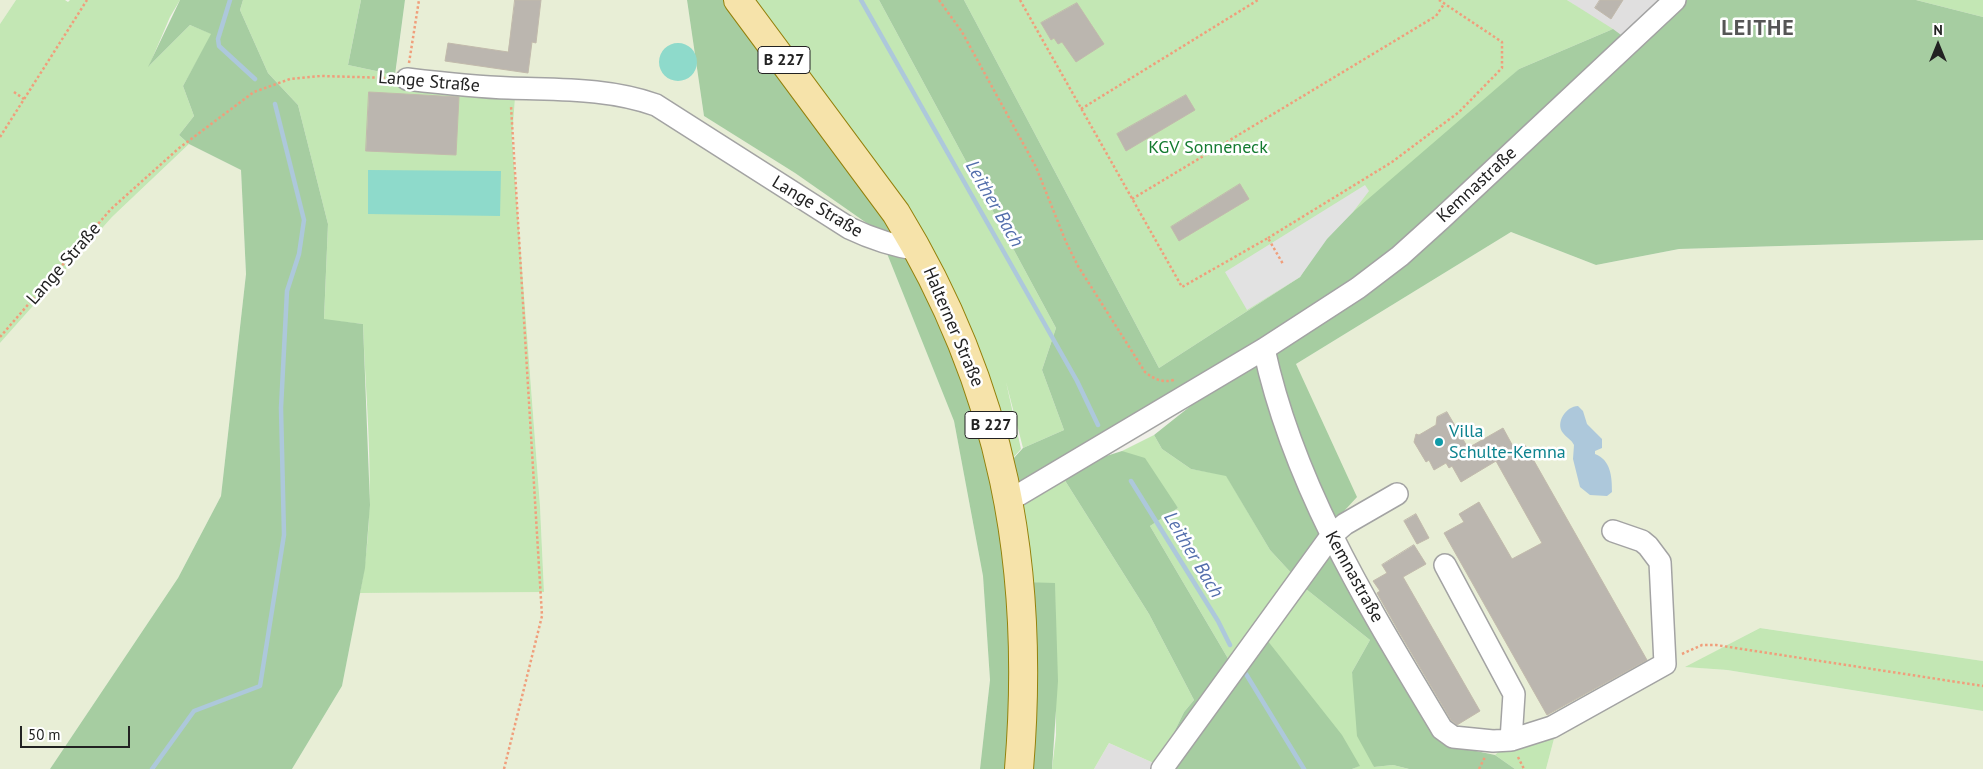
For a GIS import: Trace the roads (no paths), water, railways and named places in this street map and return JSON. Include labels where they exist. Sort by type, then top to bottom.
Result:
[{"type":"main road","name":"Halterner Straße","points":[[738,0],[841,136],[896,213],[919,250],[961,337],[981,393],[1010,500],[1020,568],[1025,669],[1019,769]]},
{"type":"street","name":"Kemnastraße","points":[[1010,500],[1264,349],[1358,288],[1400,256],[1675,0]]},
{"type":"street","name":"Lange Straße","points":[[407,79],[467,87],[609,92],[631,96],[656,105],[849,228],[873,240],[919,250]]},
{"type":"street","name":"Kemnastraße","points":[[1264,349],[1288,434],[1310,491],[1331,536],[1442,729],[1453,737],[1493,741],[1510,740],[1552,727],[1665,664],[1660,562],[1642,541],[1613,531]]},
{"type":"street","points":[[1162,769],[1331,536],[1345,524],[1397,494]]},
{"type":"street","points":[[1445,565],[1514,694],[1510,740]]},
{"type":"waterway","points":[[230,0],[218,39],[219,46],[255,79]]},
{"type":"waterway","name":"Leither Bach","points":[[861,0],[1077,381],[1098,425]]},
{"type":"waterway","points":[[152,769],[194,711],[260,686],[284,535],[281,408],[287,291],[299,254],[304,220],[275,104]]},
{"type":"waterway","name":"Leither Bach","points":[[1131,481],[1218,621],[1230,645]]},
{"type":"waterway","name":"Leither Bach","points":[[1246,674],[1304,769]]},
{"type":"place","name":"Villa Schulte-Kemna","points":[[1439,442]]},
{"type":"district","name":"LEITHE","points":[[1758,29]]},
{"type":"park label","name":"KGV Sonneneck","points":[[1208,148]]}]
